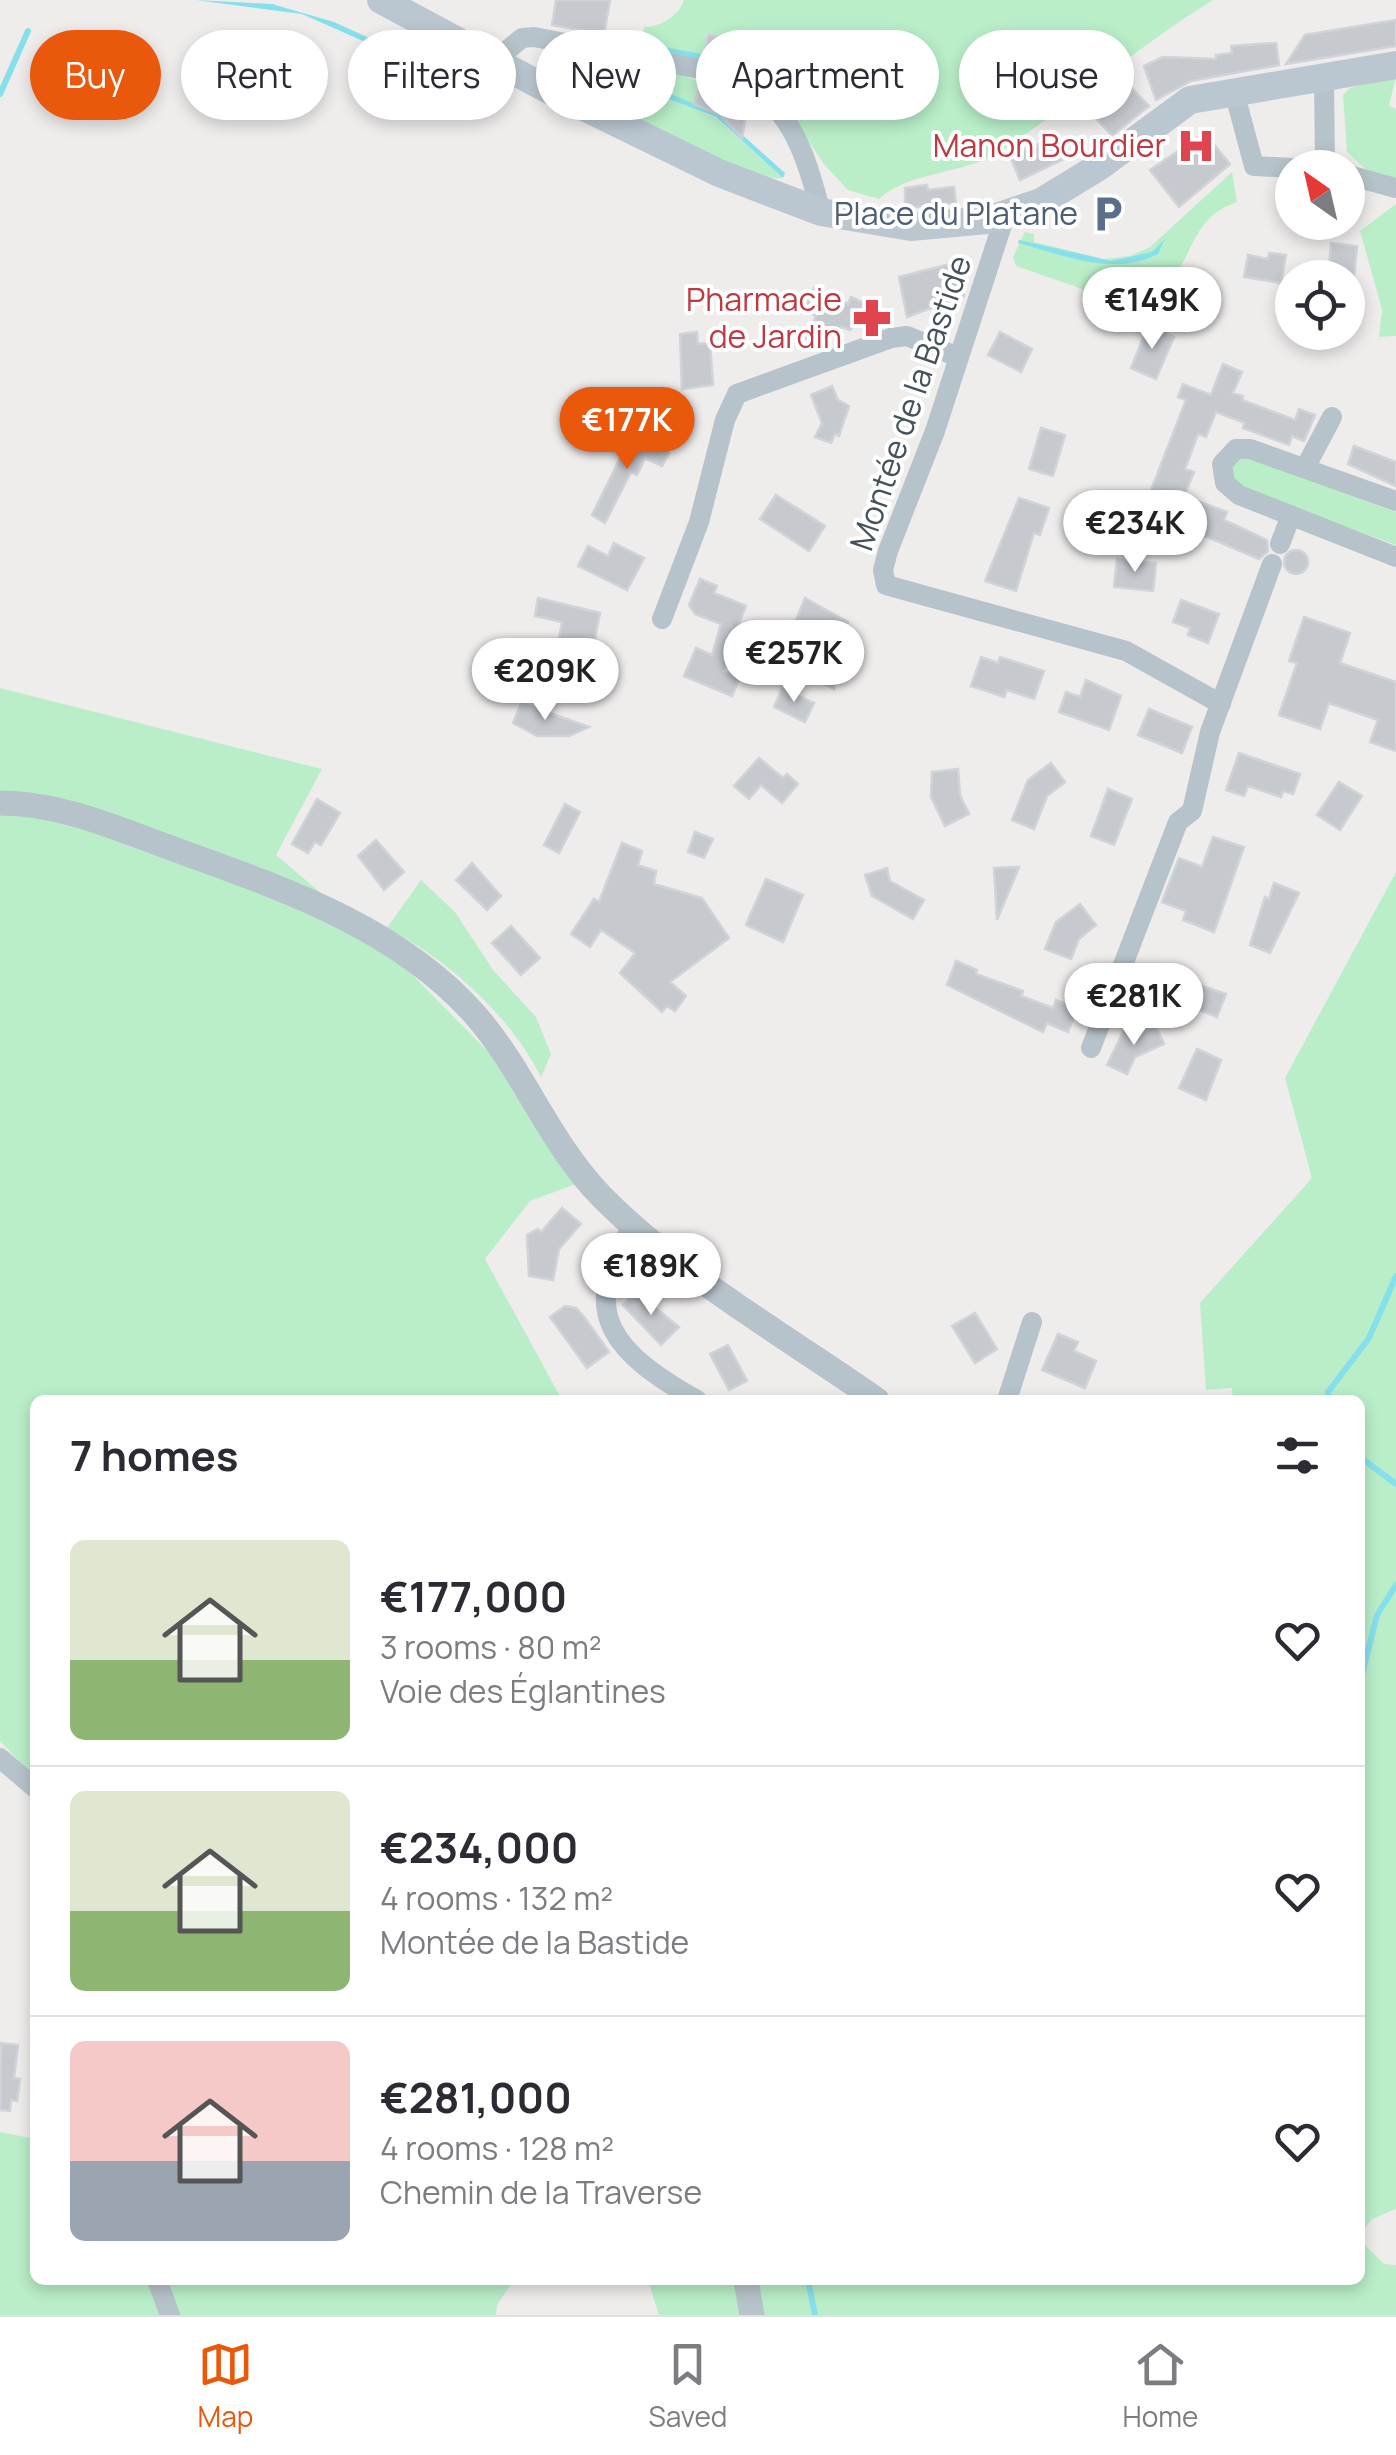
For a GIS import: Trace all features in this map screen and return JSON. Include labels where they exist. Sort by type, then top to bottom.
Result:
[{"type":"main road","points":[[381,0],[438,30]]},
{"type":"main road","points":[[516,71],[719,173],[821,212],[911,227],[1004,216],[1041,202],[1100,166],[1190,100],[1396,65]]},
{"type":"street","points":[[516,43],[531,37],[726,74],[761,93],[803,144],[821,212]]},
{"type":"street","points":[[1326,150],[1328,76]]},
{"type":"street","points":[[1328,76],[1338,150]]},
{"type":"street","points":[[1235,95],[1254,166],[1275,167]]},
{"type":"street","points":[[1365,180],[1396,188]]},
{"type":"street","name":"Montée de la Bastide","points":[[1004,216],[936,430],[888,552],[883,570],[886,584],[1126,651],[1221,704]]},
{"type":"street","points":[[662,618],[699,522],[725,420],[737,394],[891,338],[907,336],[958,357]]},
{"type":"street","points":[[1305,468],[1332,417]]},
{"type":"street","points":[[1396,502],[1250,449],[1236,450],[1222,464],[1224,483],[1232,491],[1396,556]]},
{"type":"street","points":[[1090,1048],[1178,822],[1192,811],[1221,704],[1291,515]]},
{"type":"street","points":[[0,803],[58,810],[96,820],[305,898],[424,967],[496,1041],[557,1142],[633,1226],[870,1395]]},
{"type":"street","points":[[633,1226],[603,1290],[606,1314],[626,1347],[652,1374],[688,1395]]},
{"type":"street","points":[[1008,1395],[1032,1322]]},
{"type":"street","points":[[0,1758],[30,1784]]},
{"type":"street","points":[[159,2285],[170,2315]]},
{"type":"street","points":[[747,2285],[752,2315]]},
{"type":"green space","points":[[684,0],[1213,0],[1134,54],[1134,30],[959,30],[959,120],[1044,120],[985,159],[905,183],[879,199],[848,190],[824,164],[794,120],[939,120],[939,30],[696,30],[696,58],[676,53],[676,30],[644,30],[668,20]]},
{"type":"green space","points":[[676,73],[696,80],[696,120],[718,120],[783,178],[743,170],[636,120],[676,120]]},
{"type":"green space","points":[[1396,76],[1389,106],[1396,109],[1396,178],[1371,174],[1365,168],[1365,150],[1347,150],[1343,95],[1350,88]]},
{"type":"green space","points":[[1232,172],[1237,202],[1204,224],[1178,270],[1149,295],[1123,303],[1016,266],[1013,257],[1025,232],[1034,234],[1034,242],[1104,259],[1130,256],[1150,247]]},
{"type":"green space","points":[[1396,204],[1396,336],[1379,337],[1382,309],[1363,240],[1365,227]]},
{"type":"green space","points":[[1246,456],[1396,512],[1396,545],[1235,486],[1231,477],[1234,461]]},
{"type":"green space","points":[[0,688],[322,769],[276,855],[387,949],[504,1068],[576,1184],[530,1201],[485,1259],[559,1395],[30,1395],[30,1773],[0,1741]]},
{"type":"green space","points":[[1396,872],[1396,2209],[1372,2219],[1365,2228],[1365,1395],[1233,1395],[1232,1388],[1206,1390],[1200,1303],[1312,1178],[1285,1078]]},
{"type":"green space","points":[[421,880],[455,912],[493,970],[536,1017],[551,1054],[541,1077],[512,1032],[475,991],[433,956],[387,928]]},
{"type":"green space","points":[[0,2132],[30,2138],[30,2285],[510,2285],[497,2305],[496,2315],[0,2315]]},
{"type":"green space","points":[[1365,2245],[1384,2264],[1396,2265],[1396,2315],[659,2315],[650,2285],[1365,2285]]},
{"type":"water","points":[[196,0],[272,4],[352,30],[348,34],[302,14]]},
{"type":"water","points":[[676,96],[696,104],[696,109],[676,102]]},
{"type":"water","points":[[719,120],[726,120],[785,173],[783,178]]},
{"type":"water","points":[[1165,239],[1158,254],[1123,264],[1088,262],[1018,243],[1019,240],[1111,261],[1152,252]]},
{"type":"building","points":[[556,0],[610,0],[605,30],[552,25]]},
{"type":"building","points":[[1396,20],[1396,46],[1286,64],[1305,35]]},
{"type":"building","points":[[1276,43],[1279,65],[1191,81],[1156,100],[1144,66],[1163,57],[1216,59],[1216,55],[1232,53],[1231,46]]},
{"type":"building","points":[[1134,90],[1149,106],[1134,118]]},
{"type":"building","points":[[725,120],[745,120],[742,138]]},
{"type":"building","points":[[1098,120],[1132,120],[1112,136]]},
{"type":"building","points":[[1205,133],[1230,164],[1179,207],[1150,170]]},
{"type":"building","points":[[1050,139],[1062,160],[1020,180],[1010,156]]},
{"type":"building","points":[[927,185],[928,190],[954,187],[956,203],[905,208],[905,188]]},
{"type":"building","points":[[1331,243],[1357,246],[1356,260],[1330,260]]},
{"type":"building","points":[[1269,253],[1286,255],[1285,260],[1275,260],[1275,282],[1244,277],[1248,255],[1268,259]]},
{"type":"building","points":[[958,262],[964,296],[907,317],[899,277]]},
{"type":"building","points":[[814,288],[848,304],[851,297],[892,316],[870,331],[855,324],[850,330],[842,327],[820,345],[806,338],[816,316],[804,310]]},
{"type":"building","points":[[1148,326],[1174,337],[1156,379],[1131,368]]},
{"type":"building","points":[[697,332],[698,344],[710,343],[713,385],[682,389],[680,334]]},
{"type":"building","points":[[1000,332],[1032,349],[1021,372],[988,355]]},
{"type":"building","points":[[1223,364],[1242,372],[1233,393],[1243,396],[1242,400],[1295,420],[1299,409],[1315,415],[1304,441],[1292,436],[1289,445],[1243,428],[1245,423],[1216,412],[1206,437],[1198,434],[1185,469],[1194,472],[1184,496],[1227,512],[1224,520],[1267,540],[1268,551],[1259,559],[1198,533],[1184,529],[1181,535],[1163,528],[1174,502],[1150,493],[1186,400],[1178,397],[1183,384],[1211,395]]},
{"type":"building","points":[[832,386],[838,400],[849,406],[839,436],[835,434],[831,443],[815,437],[822,423],[811,395]]},
{"type":"building","points":[[1041,428],[1065,435],[1053,476],[1029,469]]},
{"type":"building","points":[[632,434],[669,453],[662,466],[645,458],[637,475],[631,472],[605,523],[592,515]]},
{"type":"building","points":[[1354,446],[1396,462],[1396,486],[1348,464]]},
{"type":"building","points":[[776,495],[825,526],[809,551],[760,519]]},
{"type":"building","points":[[1019,498],[1049,508],[1040,535],[1034,533],[1016,591],[985,581]]},
{"type":"building","points":[[614,543],[644,558],[627,590],[578,566],[588,546],[608,556]]},
{"type":"building","points":[[1296,550],[1308,562],[1296,574],[1284,562]]},
{"type":"building","points":[[1117,559],[1156,563],[1153,591],[1114,587]]},
{"type":"building","points":[[700,579],[717,586],[714,593],[746,606],[724,660],[728,662],[724,671],[740,677],[732,696],[684,676],[696,648],[712,655],[721,624],[695,614],[689,605]]},
{"type":"building","points":[[538,598],[600,613],[589,667],[567,663],[569,653],[557,650],[562,622],[535,616]]},
{"type":"building","points":[[805,598],[848,622],[835,648],[834,689],[817,680],[825,664],[810,657],[815,630],[796,620]]},
{"type":"building","points":[[1181,600],[1219,614],[1208,643],[1188,635],[1190,628],[1173,622]]},
{"type":"building","points":[[1304,617],[1350,633],[1340,663],[1396,682],[1396,751],[1370,742],[1378,720],[1329,703],[1320,729],[1279,715],[1297,663],[1289,661]]},
{"type":"building","points":[[981,657],[998,663],[1000,657],[1044,671],[1034,699],[1007,690],[1004,697],[971,686]]},
{"type":"building","points":[[1086,680],[1121,696],[1109,730],[1059,712],[1066,692],[1080,697]]},
{"type":"building","points":[[782,689],[814,703],[805,722],[774,707]]},
{"type":"building","points":[[521,703],[589,727],[569,736],[537,736],[513,723]]},
{"type":"building","points":[[1149,709],[1192,727],[1182,753],[1138,735]]},
{"type":"building","points":[[1239,753],[1300,774],[1293,794],[1283,791],[1281,797],[1248,786],[1244,796],[1226,790]]},
{"type":"building","points":[[759,758],[783,778],[787,774],[798,784],[782,803],[761,785],[749,799],[734,786]]},
{"type":"building","points":[[1051,763],[1065,782],[1047,796],[1034,829],[1012,820],[1028,780]]},
{"type":"building","points":[[958,769],[960,795],[969,814],[945,826],[931,797],[932,772]]},
{"type":"building","points":[[1339,782],[1362,796],[1340,830],[1317,815]]},
{"type":"building","points":[[1108,789],[1132,799],[1114,845],[1091,836]]},
{"type":"building","points":[[317,799],[340,813],[321,845],[315,842],[308,853],[292,844]]},
{"type":"building","points":[[565,804],[580,812],[559,853],[544,845]]},
{"type":"building","points":[[695,832],[713,839],[704,858],[688,852]]},
{"type":"building","points":[[1213,837],[1244,847],[1214,932],[1183,920],[1186,911],[1162,902],[1179,858],[1202,867]]},
{"type":"building","points":[[376,840],[404,872],[384,890],[358,856]]},
{"type":"building","points":[[622,843],[642,851],[638,865],[656,871],[654,884],[702,898],[729,938],[670,982],[686,996],[675,1011],[667,1006],[662,1012],[620,973],[635,953],[601,930],[590,947],[571,934],[594,899],[599,902]]},
{"type":"building","points":[[472,863],[501,896],[487,910],[456,880]]},
{"type":"building","points":[[1019,867],[997,920],[994,868]]},
{"type":"building","points":[[887,868],[890,881],[924,900],[913,919],[872,896],[865,875]]},
{"type":"building","points":[[766,879],[803,895],[783,942],[746,925]]},
{"type":"building","points":[[1274,883],[1299,893],[1270,953],[1250,945],[1265,897],[1269,899]]},
{"type":"building","points":[[1080,904],[1096,925],[1079,939],[1071,959],[1045,949],[1056,922]]},
{"type":"building","points":[[511,926],[540,958],[521,975],[492,943]]},
{"type":"building","points":[[956,961],[977,970],[976,974],[1023,991],[1021,996],[1053,1008],[1056,1000],[1077,1009],[1068,1032],[1047,1023],[1043,1032],[947,985]]},
{"type":"building","points":[[1160,972],[1226,994],[1217,1017],[1152,991]]},
{"type":"building","points":[[1155,1025],[1164,1044],[1135,1057],[1127,1074],[1107,1065],[1125,1028],[1139,1034]]},
{"type":"building","points":[[1197,1049],[1221,1060],[1206,1100],[1179,1088]]},
{"type":"building","points":[[562,1208],[581,1224],[559,1249],[553,1280],[529,1276],[527,1235],[538,1229],[541,1232]]},
{"type":"building","points":[[636,1292],[679,1327],[661,1345],[623,1305]]},
{"type":"building","points":[[565,1306],[576,1308],[609,1352],[587,1368],[550,1317]]},
{"type":"building","points":[[975,1313],[997,1349],[975,1363],[952,1326]]},
{"type":"building","points":[[1058,1334],[1078,1342],[1074,1351],[1096,1361],[1085,1388],[1042,1370]]},
{"type":"building","points":[[728,1345],[747,1381],[729,1390],[710,1354]]},
{"type":"building","points":[[1,2043],[18,2045],[14,2078],[20,2079],[17,2101],[11,2100],[10,2111],[0,2110]]},
{"type":"waterway","points":[[0,94],[28,31]]},
{"type":"waterway","points":[[676,52],[696,56]]},
{"type":"waterway","points":[[1328,1395],[1369,1338],[1396,1276]]},
{"type":"waterway","points":[[1365,1461],[1396,1484]]},
{"type":"waterway","points":[[1365,1663],[1377,1615],[1396,1585]]},
{"type":"waterway","points":[[809,2285],[815,2315]]},
{"type":"place","name":"Manon Bourdier","points":[[1196,146]]},
{"type":"place","name":"Place du Platane","points":[[1108,214]]},
{"type":"place","name":"Pharmacie de Jardin","points":[[872,318]]}]
